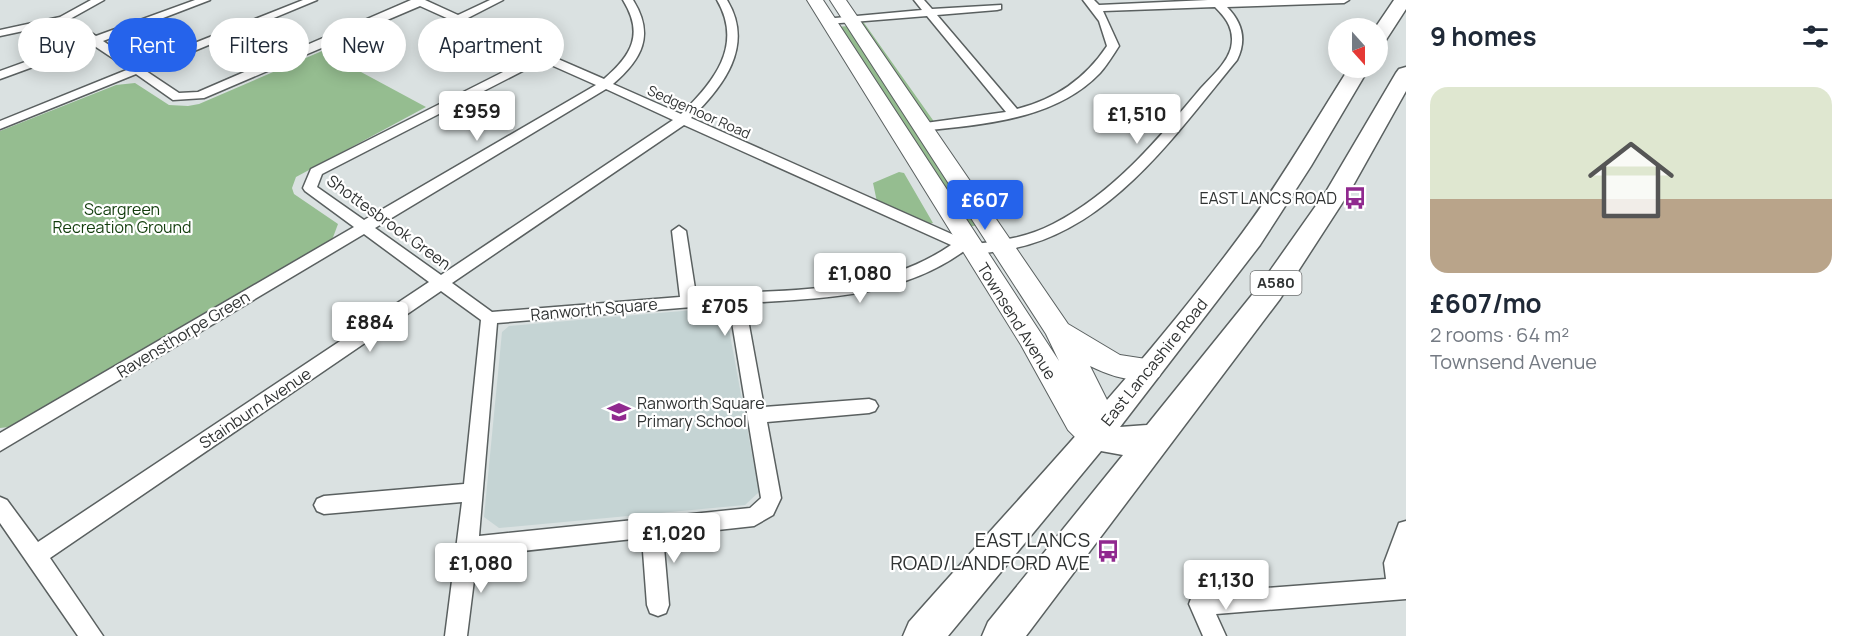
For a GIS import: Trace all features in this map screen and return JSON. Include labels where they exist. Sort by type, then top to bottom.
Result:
[{"type":"highway","points":[[1387,18],[1394,3]]},
{"type":"highway","name":"A580","points":[[1002,636],[1270,292],[1338,191],[1406,73]]},
{"type":"highway","name":"East Lancashire Road","points":[[922,636],[1104,434],[1149,369],[1235,261],[1294,175],[1353,78]]},
{"type":"highway","points":[[1104,434],[1136,441],[1157,436]]},
{"type":"highway","points":[[1104,434],[1125,480]]},
{"type":"main road","name":"Townsend Avenue","points":[[815,0],[967,247],[1031,338],[1079,421],[1104,434]]},
{"type":"main road","name":"Townsend Avenue","points":[[838,0],[1058,330],[1104,434]]},
{"type":"main road","points":[[1058,330],[1104,362],[1117,368],[1149,369]]},
{"type":"street","points":[[65,18],[99,0]]},
{"type":"street","points":[[96,40],[205,0]]},
{"type":"street","points":[[197,46],[312,0]]},
{"type":"street","points":[[459,18],[498,0]]},
{"type":"street","name":"Ravensthorpe Green","points":[[0,443],[603,86],[625,69],[639,47],[638,14],[628,0]]},
{"type":"street","name":"Stainburn Avenue","points":[[37,555],[682,120],[716,85],[734,41],[727,7],[722,0]]},
{"type":"street","points":[[919,0],[1014,114]]},
{"type":"street","points":[[139,72],[177,97],[200,95],[418,1]]},
{"type":"street","name":"Sedgemoor Road","points":[[418,1],[459,18]]},
{"type":"street","points":[[1092,4],[1342,1]]},
{"type":"street","points":[[967,247],[1002,246],[1028,240],[1085,212],[1129,177],[1233,58],[1239,44],[1237,30],[1232,18],[1216,3]]},
{"type":"street","points":[[923,127],[1014,114],[1050,102],[1080,87],[1103,65],[1113,46],[1108,25],[1092,4]]},
{"type":"street","points":[[828,21],[998,7]]},
{"type":"street","points":[[0,33],[18,29]]},
{"type":"street","name":"Sedgemoor Road","points":[[564,67],[967,247]]},
{"type":"street","points":[[0,75],[18,68]]},
{"type":"street","points":[[0,125],[131,72]]},
{"type":"street","name":"Shottesbrook Green","points":[[489,318],[366,226],[310,188],[316,172],[513,72]]},
{"type":"street","points":[[679,231],[689,300]]},
{"type":"street","name":"Ranworth Square","points":[[489,318],[689,300],[845,290],[898,280],[927,269],[967,247]]},
{"type":"street","points":[[468,547],[754,517],[766,509],[771,498],[736,298]]},
{"type":"street","points":[[456,636],[468,547],[471,492],[489,318]]},
{"type":"street","points":[[758,415],[869,406]]},
{"type":"street","points":[[324,505],[471,492]]},
{"type":"street","points":[[0,506],[37,555],[92,636]]},
{"type":"street","points":[[652,527],[658,605]]},
{"type":"street","points":[[1215,636],[1200,604],[1402,587],[1395,563],[1406,530]]},
{"type":"shaded area","name":"Ranworth Square Primary School","points":[[717,308],[726,313],[759,492],[745,505],[499,528],[484,517],[502,332],[509,326]]},
{"type":"green space","points":[[862,20],[935,123],[928,122],[860,21]]},
{"type":"green space","points":[[848,26],[980,225],[966,227],[837,27]]},
{"type":"green space","name":"Scargreen Recreation Ground","points":[[321,51],[321,72],[361,72],[426,107],[296,177],[292,188],[294,194],[338,224],[332,240],[9,427],[0,428],[0,131],[116,85],[135,83],[169,105],[199,104],[273,72],[309,72],[309,57]]},
{"type":"green space","points":[[899,172],[904,173],[933,223],[927,224],[877,202],[873,183]]},
{"type":"place","name":"EAST LANCS ROAD","points":[[1355,198]]},
{"type":"place","name":"Ranworth Square Primary School","points":[[619,412]]},
{"type":"place","name":"EAST LANCS ROAD/LANDFORD AVE","points":[[1108,551]]}]
